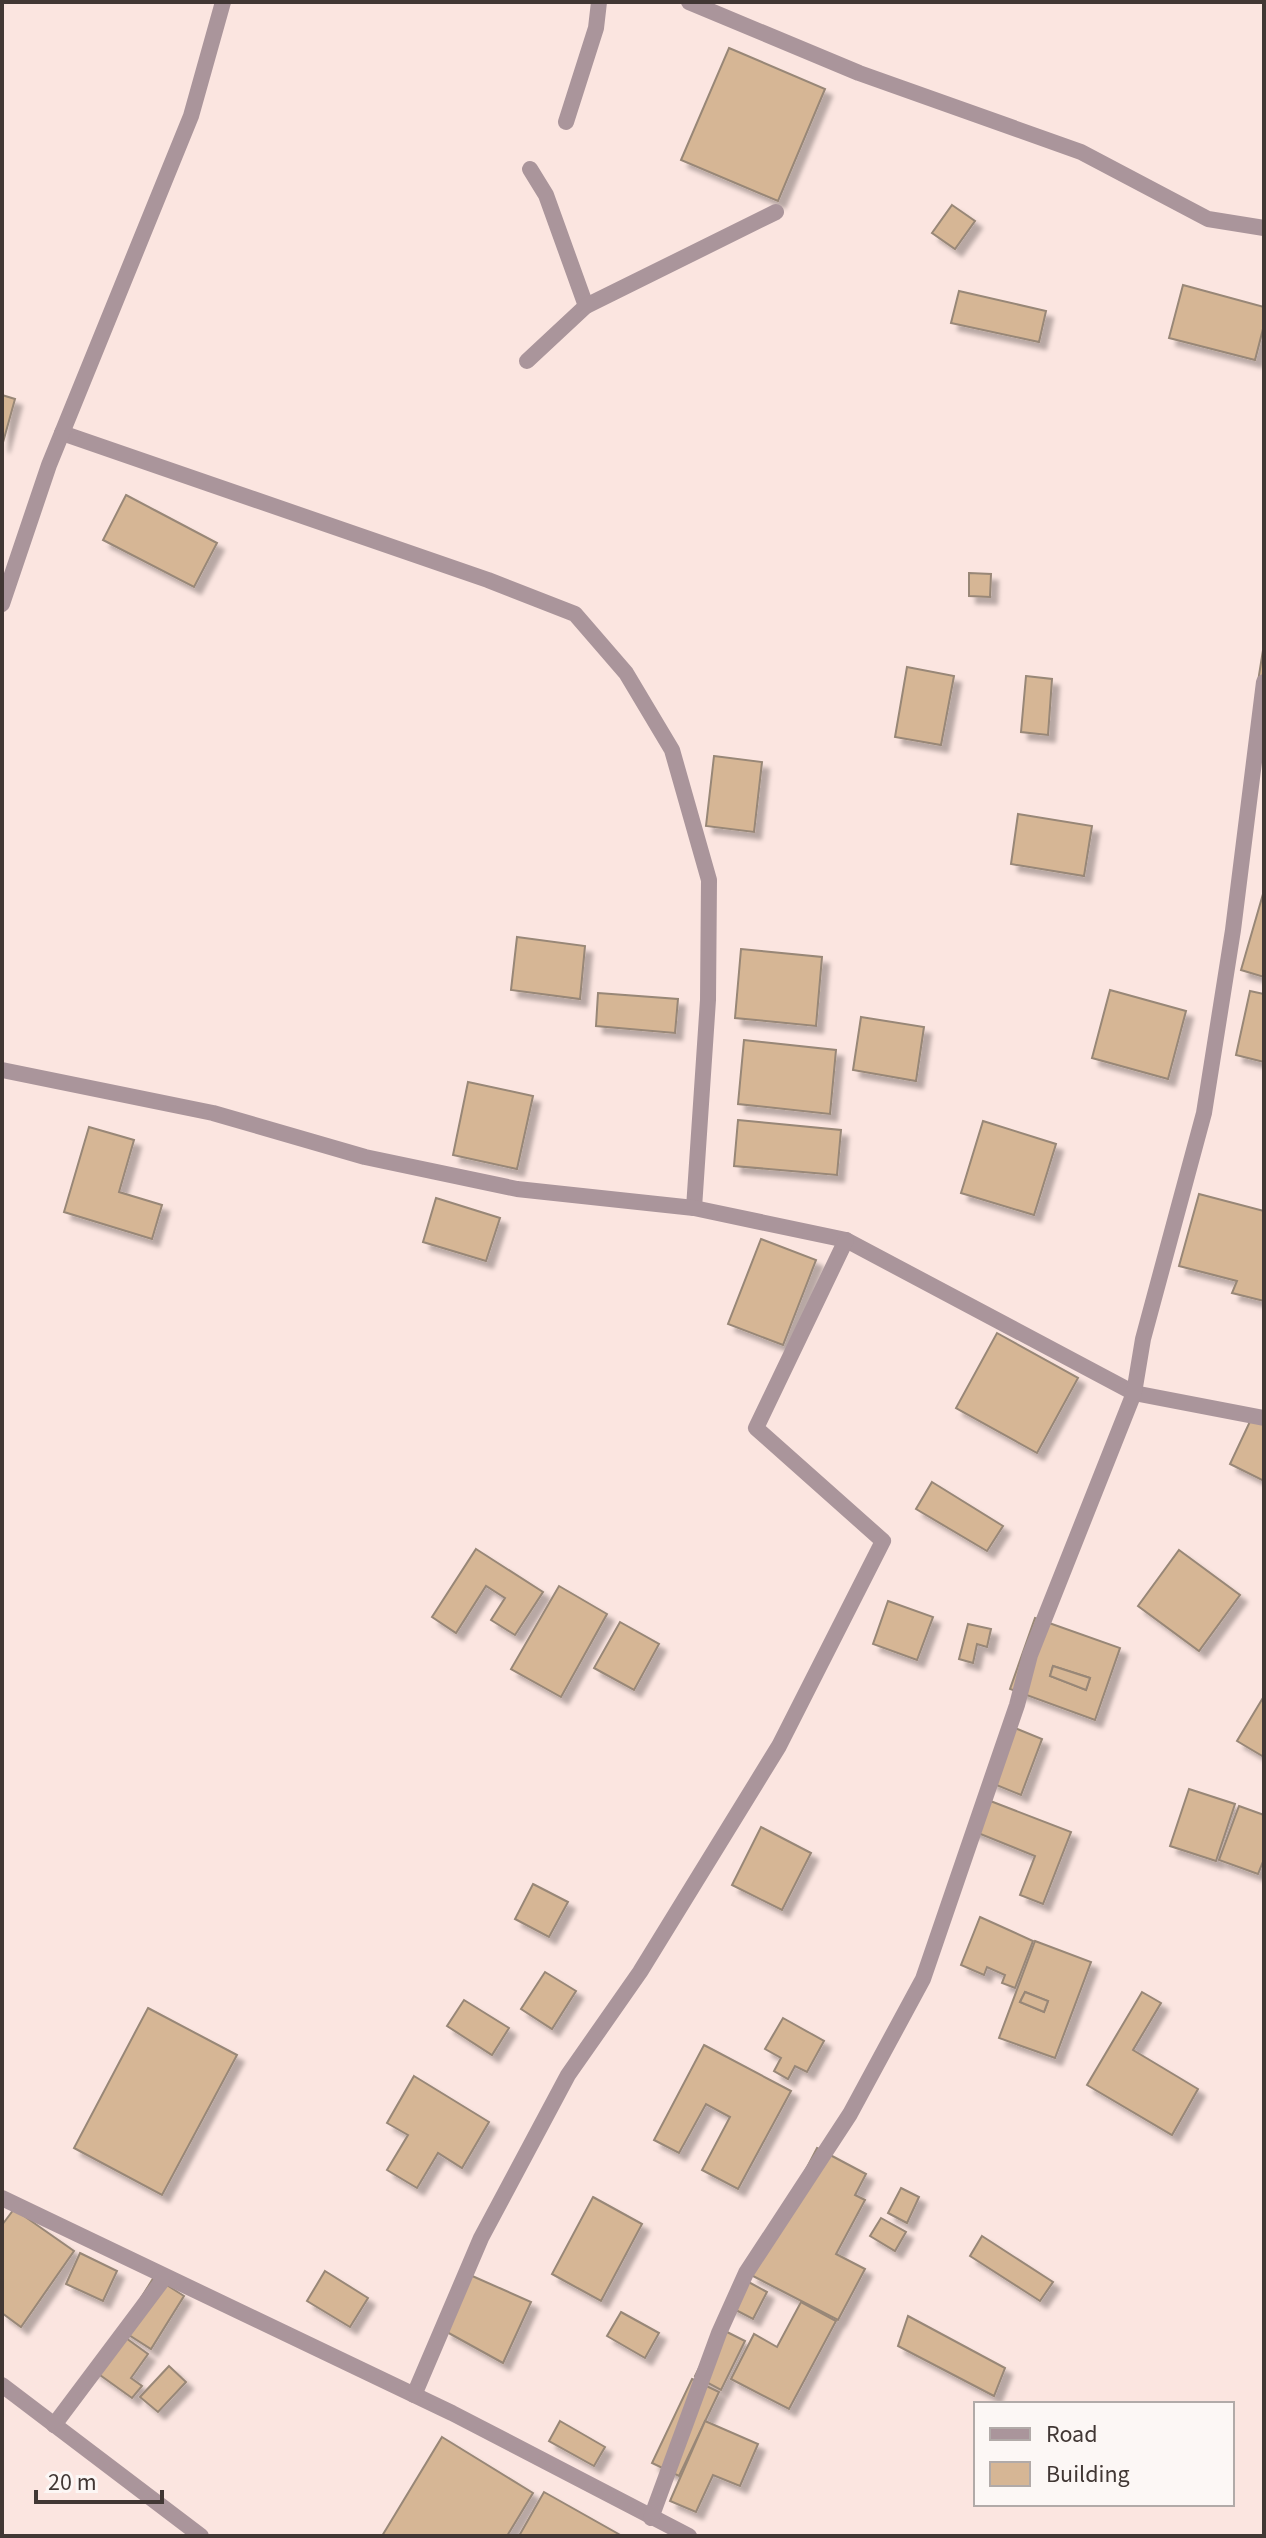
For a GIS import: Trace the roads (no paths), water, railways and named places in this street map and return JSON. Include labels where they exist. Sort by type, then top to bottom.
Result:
[{"type":"street","points":[[2,604],[62,433],[191,116],[223,2]]},
{"type":"street","points":[[566,122],[596,28],[599,2]]},
{"type":"street","points":[[689,2],[859,73],[1081,152],[1208,219],[1264,228]]},
{"type":"street","points":[[530,169],[546,195],[586,306]]},
{"type":"street","points":[[527,361],[586,306],[776,212]]},
{"type":"street","points":[[62,433],[488,580],[575,614],[626,673],[672,750],[709,880],[708,1000],[694,1208]]},
{"type":"street","points":[[651,2518],[719,2333],[746,2273],[850,2114],[923,1979],[1012,1720],[1030,1655],[1134,1393],[1143,1339],[1204,1113],[1233,930],[1264,682]]},
{"type":"street","points":[[2,1070],[213,1113],[365,1157],[517,1189],[694,1208],[846,1240],[1134,1393],[1264,1418]]},
{"type":"street","points":[[414,2395],[481,2238],[568,2075],[640,1972],[779,1746],[883,1541],[756,1428],[846,1240]]},
{"type":"street","points":[[2,2198],[414,2395],[689,2536]]},
{"type":"street","points":[[54,2425],[165,2277]]},
{"type":"street","points":[[2,2385],[201,2536]]}]
